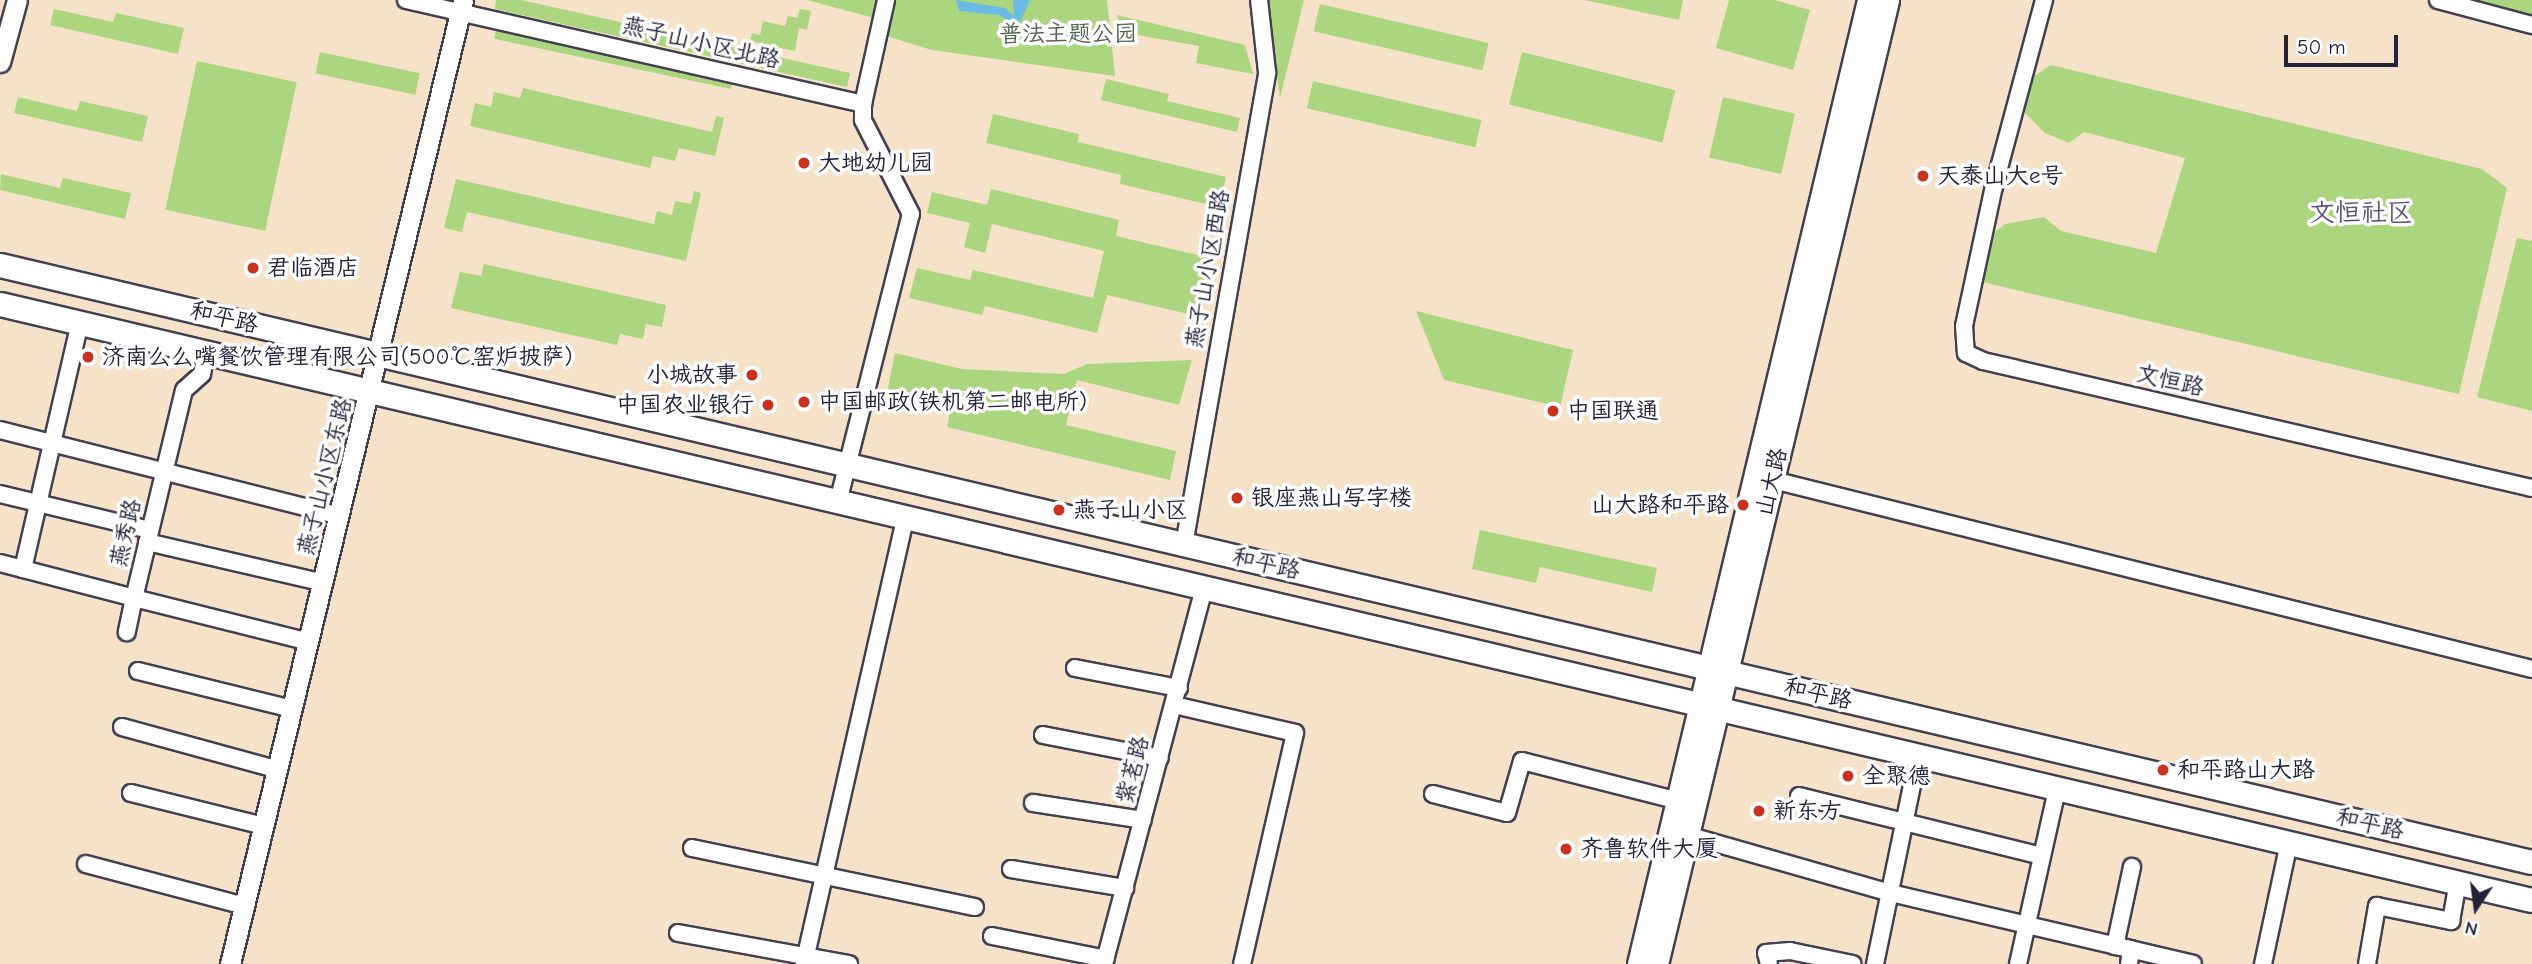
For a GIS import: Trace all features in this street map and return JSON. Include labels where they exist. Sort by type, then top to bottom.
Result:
[{"type":"main road","name":"山大路","points":[[1656,964],[1687,835],[1718,670],[1869,0]]},
{"type":"main road","name":"山大路","points":[[1718,670],[1773,480],[1887,0]]},
{"type":"main road","name":"和平路","points":[[0,265],[2532,862]]},
{"type":"main road","name":"和平路","points":[[0,304],[2532,900]]},
{"type":"main road","name":"山大路","points":[[1639,964],[1679,801],[1710,707]]},
{"type":"street","points":[[0,12],[3,0]]},
{"type":"street","points":[[0,62],[17,0]]},
{"type":"street","name":"燕子山小区北路","points":[[406,0],[462,6],[863,104]]},
{"type":"street","points":[[838,502],[845,465],[911,214],[863,120],[863,104],[886,0]]},
{"type":"street","name":"燕子山小区西路","points":[[1184,545],[1267,72],[1259,0]]},
{"type":"street","name":"文恒路","points":[[2044,0],[1994,187],[1963,334],[1966,353],[1983,361],[2532,488]]},
{"type":"street","points":[[2438,0],[2532,25]]},
{"type":"street","name":"燕子山小区东路","points":[[230,964],[381,355],[462,6]]},
{"type":"street","points":[[23,569],[80,323]]},
{"type":"street","name":"燕秀路","points":[[206,352],[202,374],[184,390],[134,598],[309,642]]},
{"type":"street","points":[[0,430],[341,516]]},
{"type":"street","points":[[1773,480],[2532,669]]},
{"type":"street","points":[[0,494],[324,583]]},
{"type":"street","points":[[805,960],[905,518]]},
{"type":"street","points":[[0,563],[134,598],[127,632]]},
{"type":"street","name":"紫茗路","points":[[1105,961],[1204,588]]},
{"type":"street","points":[[1075,668],[1178,688]]},
{"type":"street","points":[[138,671],[293,709]]},
{"type":"street","points":[[1174,705],[1294,733],[1242,964]]},
{"type":"street","points":[[122,727],[279,770]]},
{"type":"street","points":[[1043,735],[1160,758]]},
{"type":"street","points":[[1875,964],[1918,757]]},
{"type":"street","points":[[1433,794],[1507,813],[1522,761],[1679,801]]},
{"type":"street","points":[[2018,964],[2057,789]]},
{"type":"street","points":[[131,793],[264,826]]},
{"type":"street","points":[[1799,796],[2041,856]]},
{"type":"street","points":[[1034,803],[1143,820]]},
{"type":"street","points":[[1687,835],[1891,893],[2026,924],[2125,953],[2193,964]]},
{"type":"street","points":[[2263,964],[2289,844]]},
{"type":"street","points":[[692,848],[823,878],[975,907]]},
{"type":"street","points":[[86,864],[245,906]]},
{"type":"street","points":[[2125,953],[2132,867]]},
{"type":"street","points":[[1011,869],[1125,888]]},
{"type":"street","points":[[2367,964],[2377,906],[2451,921],[2458,883]]},
{"type":"street","points":[[678,933],[805,960],[849,964]]},
{"type":"street","points":[[992,936],[1105,961]]},
{"type":"street","points":[[1769,964],[1766,953],[1790,951],[1853,964]]},
{"type":"green space","points":[[496,0],[521,0],[850,73],[847,87],[495,9]]},
{"type":"green space","points":[[807,0],[878,0],[874,18]]},
{"type":"green space","name":"普法主题公园","points":[[894,0],[1107,0],[1115,76],[932,50],[886,36]]},
{"type":"green space","points":[[1266,0],[1304,0],[1280,98]]},
{"type":"green space","points":[[1584,0],[1683,0],[1679,20]]},
{"type":"green space","points":[[1729,0],[1774,0],[1810,10],[1793,70],[1716,48]]},
{"type":"green space","points":[[2465,0],[2532,0],[2532,16]]},
{"type":"green space","points":[[1320,4],[1489,43],[1482,70],[1314,31]]},
{"type":"green space","points":[[54,9],[113,22],[116,13],[184,28],[178,54],[50,25]]},
{"type":"green space","points":[[800,9],[811,11],[807,30],[799,28],[795,51],[750,41],[752,33],[760,35],[763,21],[785,26],[788,16],[797,18]]},
{"type":"green space","points":[[1117,15],[1245,45],[1253,74],[1196,63],[1199,46],[1137,35],[1135,44],[1123,40]]},
{"type":"green space","points":[[497,25],[734,75],[731,89],[494,39]]},
{"type":"green space","points":[[320,52],[420,73],[415,95],[315,74]]},
{"type":"green space","points":[[1522,52],[1675,90],[1662,143],[1509,104]]},
{"type":"green space","points":[[197,61],[297,82],[265,231],[165,210]]},
{"type":"green space","points":[[2051,65],[2482,169],[2507,188],[2459,394],[1982,282],[1991,235],[2005,224],[2044,217],[2061,231],[2156,253],[2185,158],[2084,132],[2069,143],[2045,133],[2020,108],[2025,82]]},
{"type":"green space","points":[[1106,79],[1169,94],[1167,101],[1240,118],[1237,132],[1101,100]]},
{"type":"green space","points":[[1313,81],[1482,120],[1475,147],[1307,108]]},
{"type":"green space","points":[[523,88],[712,132],[716,116],[724,118],[715,156],[679,148],[675,161],[653,156],[650,168],[470,126],[475,103],[491,107],[494,92],[520,98]]},
{"type":"green space","points":[[18,97],[77,111],[80,101],[148,116],[142,142],[14,113]]},
{"type":"green space","points":[[1723,97],[1795,114],[1781,174],[1709,157]]},
{"type":"green space","points":[[993,114],[1079,134],[1078,142],[1226,177],[1219,207],[1120,184],[1121,175],[986,143]]},
{"type":"green space","points":[[1,174],[60,188],[63,178],[131,193],[125,219],[0,190]]},
{"type":"green space","points":[[456,179],[654,224],[657,211],[672,215],[675,201],[691,204],[694,191],[701,193],[686,261],[467,212],[462,232],[444,228]]},
{"type":"green space","points":[[991,189],[1119,220],[1116,236],[1215,259],[1201,317],[1107,295],[1097,333],[985,306],[982,315],[909,298],[917,268],[970,280],[973,270],[1093,298],[1104,251],[992,224],[985,253],[964,247],[970,223],[927,213],[932,192],[987,205]]},
{"type":"green space","points":[[2517,238],[2532,241],[2532,411],[2477,397]]},
{"type":"green space","points":[[484,264],[666,305],[662,327],[646,324],[643,339],[620,334],[617,345],[451,308],[460,272],[481,276]]},
{"type":"green space","points":[[1416,311],[1573,350],[1560,407],[1444,380]]},
{"type":"green space","points":[[895,353],[962,369],[1064,374],[1087,364],[1192,360],[1179,405],[1077,380],[1066,425],[1176,451],[1170,480],[947,427],[951,407],[887,393]]},
{"type":"green space","points":[[1480,530],[1657,568],[1652,592],[1540,567],[1536,583],[1472,569]]},
{"type":"water","points":[[956,0],[1005,8],[1014,16],[1013,0],[1030,0],[1021,20],[1012,23],[999,15],[959,11]]},
{"type":"place","name":"大地幼儿园","points":[[804,163]]},
{"type":"place","name":"天泰山大e号","points":[[1923,176]]},
{"type":"place","name":"君临酒店","points":[[253,268]]},
{"type":"place","name":"济南么么嘴餐饮管理有限公司(500℃窑炉披萨)","points":[[88,357]]},
{"type":"place","name":"小城故事","points":[[752,375]]},
{"type":"place","name":"中国邮政(铁机第二邮电所)","points":[[804,402]]},
{"type":"place","name":"中国农业银行","points":[[768,405]]},
{"type":"place","name":"中国联通","points":[[1553,411]]},
{"type":"place","name":"银座燕山写字楼","points":[[1237,498]]},
{"type":"place","name":"山大路和平路","points":[[1743,505]]},
{"type":"place","name":"燕子山小区","points":[[1059,510]]},
{"type":"place","name":"和平路山大路","points":[[2163,770]]},
{"type":"place","name":"全聚德","points":[[1848,776]]},
{"type":"place","name":"新东方","points":[[1759,811]]},
{"type":"place","name":"齐鲁软件大厦","points":[[1566,849]]},
{"type":"district","name":"文恒社区","points":[[2361,214]]}]
